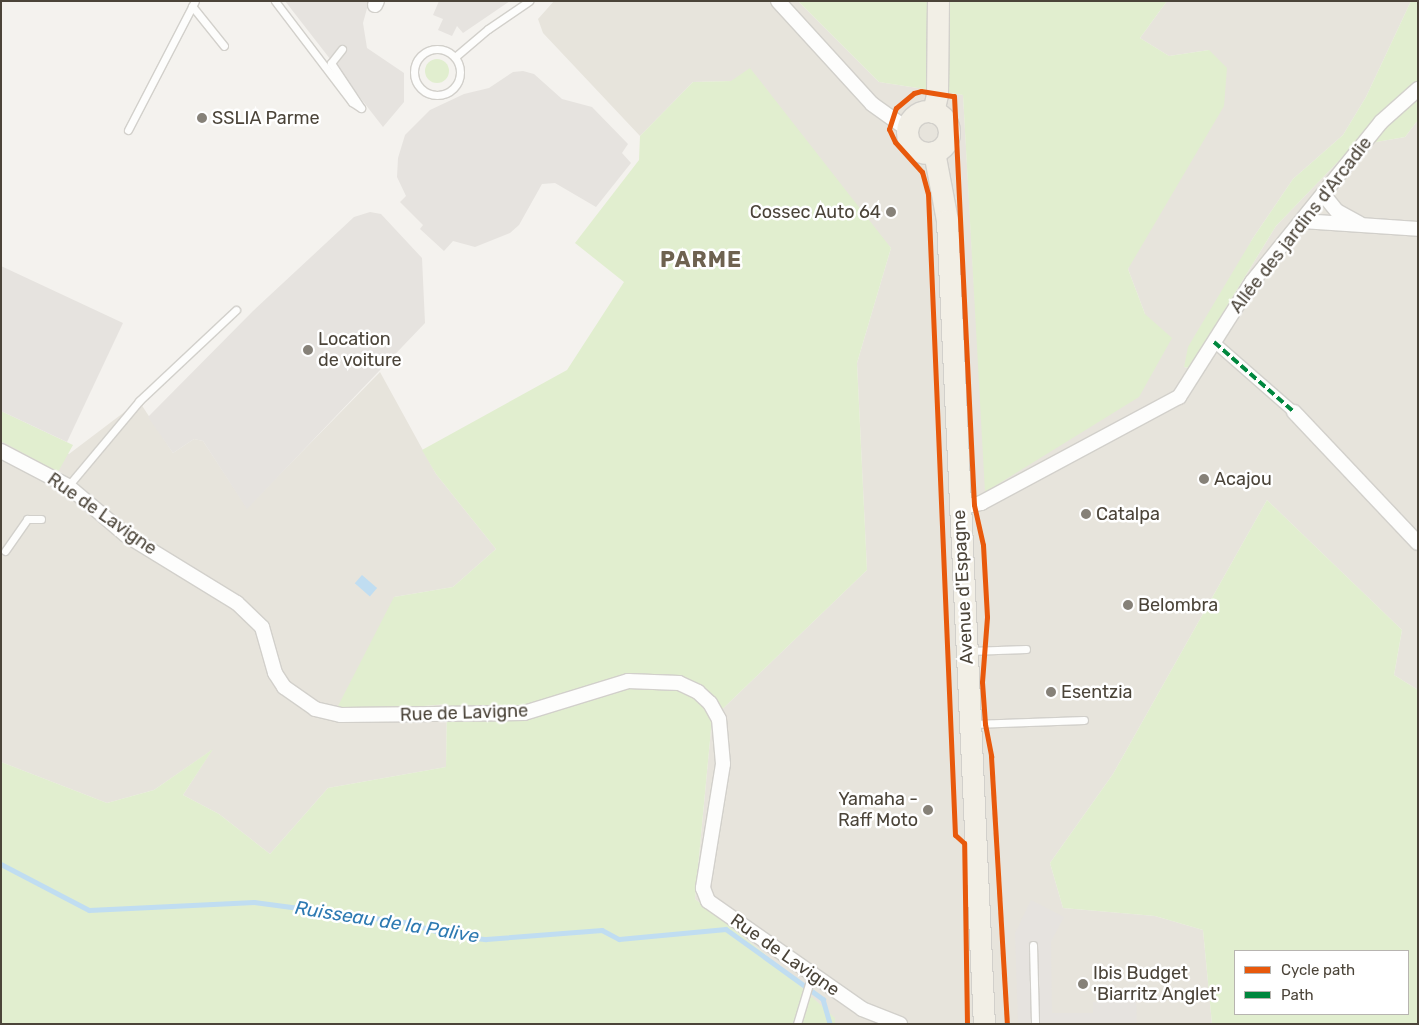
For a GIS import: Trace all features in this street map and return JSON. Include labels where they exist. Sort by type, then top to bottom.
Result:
[{"type":"main road","points":[[933,112],[937,94],[938,1]]},
{"type":"main road","points":[[933,112],[946,121],[949,135],[942,147],[934,152],[923,153],[911,146],[907,129],[915,115],[933,112]]},
{"type":"main road","name":"Avenue d'Espagne","points":[[934,152],[947,220],[958,508],[967,651],[984,1024]]},
{"type":"street","points":[[778,1],[872,104],[907,129]]},
{"type":"street","name":"Allée des jardins d'Arcadie","points":[[958,508],[981,503],[1179,397],[1252,282],[1381,122],[1418,89]]},
{"type":"street","points":[[1323,194],[1337,211],[1361,225]]},
{"type":"street","points":[[1302,221],[1418,229]]},
{"type":"street","points":[[1214,342],[1294,412],[1418,543]]},
{"type":"street","name":"Rue de Lavigne","points":[[1,451],[68,486],[126,535],[214,586],[250,614],[262,626],[275,673],[284,687],[315,709],[341,715],[524,713],[628,681],[645,680],[680,683],[698,692],[710,703],[718,719],[723,764],[703,888],[708,901],[812,976],[862,1009],[900,1024]]},
{"type":"lane","points":[[275,1],[352,102],[361,108],[331,63],[342,49]]},
{"type":"lane","points":[[455,57],[488,29],[529,1]]},
{"type":"lane","points":[[128,130],[193,4],[224,46]]},
{"type":"lane","points":[[438,48],[455,57],[460,74],[450,91],[436,95],[420,87],[414,72],[420,55],[438,48]]},
{"type":"lane","points":[[68,486],[139,401],[236,310]]},
{"type":"lane","points":[[5,550],[27,519],[42,519]]},
{"type":"lane","points":[[967,651],[1026,649]]},
{"type":"lane","points":[[970,724],[1084,720]]},
{"type":"lane","points":[[1033,945],[1034,1024]]},
{"type":"lane","points":[[797,1024],[812,976]]},
{"type":"shaded area","points":[[285,1],[369,1],[363,23],[367,48],[404,73],[404,102],[383,127]]},
{"type":"shaded area","points":[[439,1],[510,1],[463,33],[457,26],[452,36],[438,30],[443,19],[433,15]]},
{"type":"shaded area","points":[[554,1],[798,1],[879,82],[963,95],[986,492],[1145,314],[1128,269],[1209,50],[1169,56],[1140,38],[1167,1],[1411,1],[1366,97],[1343,135],[1293,179],[1253,238],[1184,367],[1189,368],[1276,226],[1353,146],[1405,137],[1418,120],[1418,690],[1394,675],[1402,630],[1267,500],[1113,774],[1050,863],[1063,908],[1155,916],[1203,930],[1212,1024],[835,1024],[834,1018],[765,954],[695,899],[712,719],[867,570],[857,363],[891,248],[731,81],[693,82],[640,136],[543,33],[538,19]]},
{"type":"shaded area","points":[[523,71],[534,74],[562,99],[592,107],[628,144],[622,153],[631,163],[596,207],[555,183],[542,184],[519,225],[510,233],[475,247],[453,241],[444,251],[420,229],[423,225],[400,202],[406,196],[397,177],[398,158],[405,135],[430,110],[464,94],[489,88],[513,72]]},
{"type":"shaded area","name":"Location de voiture","points":[[370,212],[381,214],[422,258],[425,323],[247,509],[203,441],[194,439],[173,453],[148,417],[253,311],[354,217]]},
{"type":"shaded area","points":[[1,266],[123,323],[67,442],[1,411]]},
{"type":"shaded area","points":[[380,372],[436,474],[496,549],[453,587],[394,597],[378,710],[447,704],[446,767],[328,788],[270,854],[219,814],[183,795],[212,750],[154,790],[107,803],[1,762],[1,426],[69,454],[139,401],[173,453],[194,439],[203,441],[247,508]]},
{"type":"shaded area","points":[[1031,900],[1064,917],[1051,942],[1052,1013],[1093,1013],[1093,1002],[1136,1000],[1137,1024],[1018,1024],[1015,933]]},
{"type":"green space","points":[[798,1],[1167,1],[1140,38],[1169,56],[1209,50],[1227,68],[1224,106],[1128,269],[1145,314],[1172,338],[1139,397],[985,492],[963,95],[879,82]]},
{"type":"green space","points":[[1411,1],[1418,1],[1418,120],[1405,137],[1353,146],[1276,226],[1189,368],[1184,367],[1188,347],[1253,238],[1293,179],[1343,135],[1366,97]]},
{"type":"green space","points":[[437,59],[445,63],[449,71],[445,79],[437,83],[429,79],[425,71],[429,63]]},
{"type":"green space","points":[[750,68],[891,248],[857,363],[867,570],[712,719],[695,899],[765,954],[835,1018],[835,1024],[1,1024],[1,762],[107,803],[154,790],[213,749],[183,795],[219,814],[270,854],[328,788],[446,767],[447,704],[378,710],[337,708],[394,597],[453,587],[496,549],[436,474],[422,450],[567,370],[624,282],[575,243],[639,160],[640,136],[693,82],[731,81]]},
{"type":"green space","points":[[1,411],[73,445],[58,472],[1,441]]},
{"type":"green space","points":[[1267,500],[1402,630],[1394,675],[1418,690],[1418,1024],[1212,1024],[1203,930],[1155,916],[1063,908],[1050,863],[1113,774]]},
{"type":"water","points":[[362,575],[377,588],[370,596],[355,583]]},
{"type":"waterway","name":"Ruisseau de la Palive","points":[[1,864],[89,910],[254,902],[404,922],[451,935],[486,939],[602,930],[619,939],[726,929],[823,999],[830,1024]]},
{"type":"marked path","points":[[1214,342],[1294,412]]},
{"type":"cycle path","points":[[967,1024],[964,843],[955,835],[928,194],[922,172],[895,142],[889,129],[896,108],[914,93],[921,91],[954,96],[974,505],[983,545],[987,617],[982,682],[985,724],[991,756],[1007,1024]]},
{"type":"place","name":"SSLIA Parme","points":[[202,118]]},
{"type":"place","name":"Cossec Auto 64","points":[[891,212]]},
{"type":"place","name":"Location de voiture","points":[[308,350]]},
{"type":"place","name":"Acajou","points":[[1204,479]]},
{"type":"place","name":"Catalpa","points":[[1086,514]]},
{"type":"place","name":"Belombra","points":[[1128,605]]},
{"type":"place","name":"Esentzia","points":[[1051,692]]},
{"type":"place","name":"Yamaha - Raff Moto","points":[[928,810]]},
{"type":"place","name":"Ibis Budget 'Biarritz Anglet'","points":[[1083,984]]},
{"type":"district","name":"PARME","points":[[701,260]]}]
